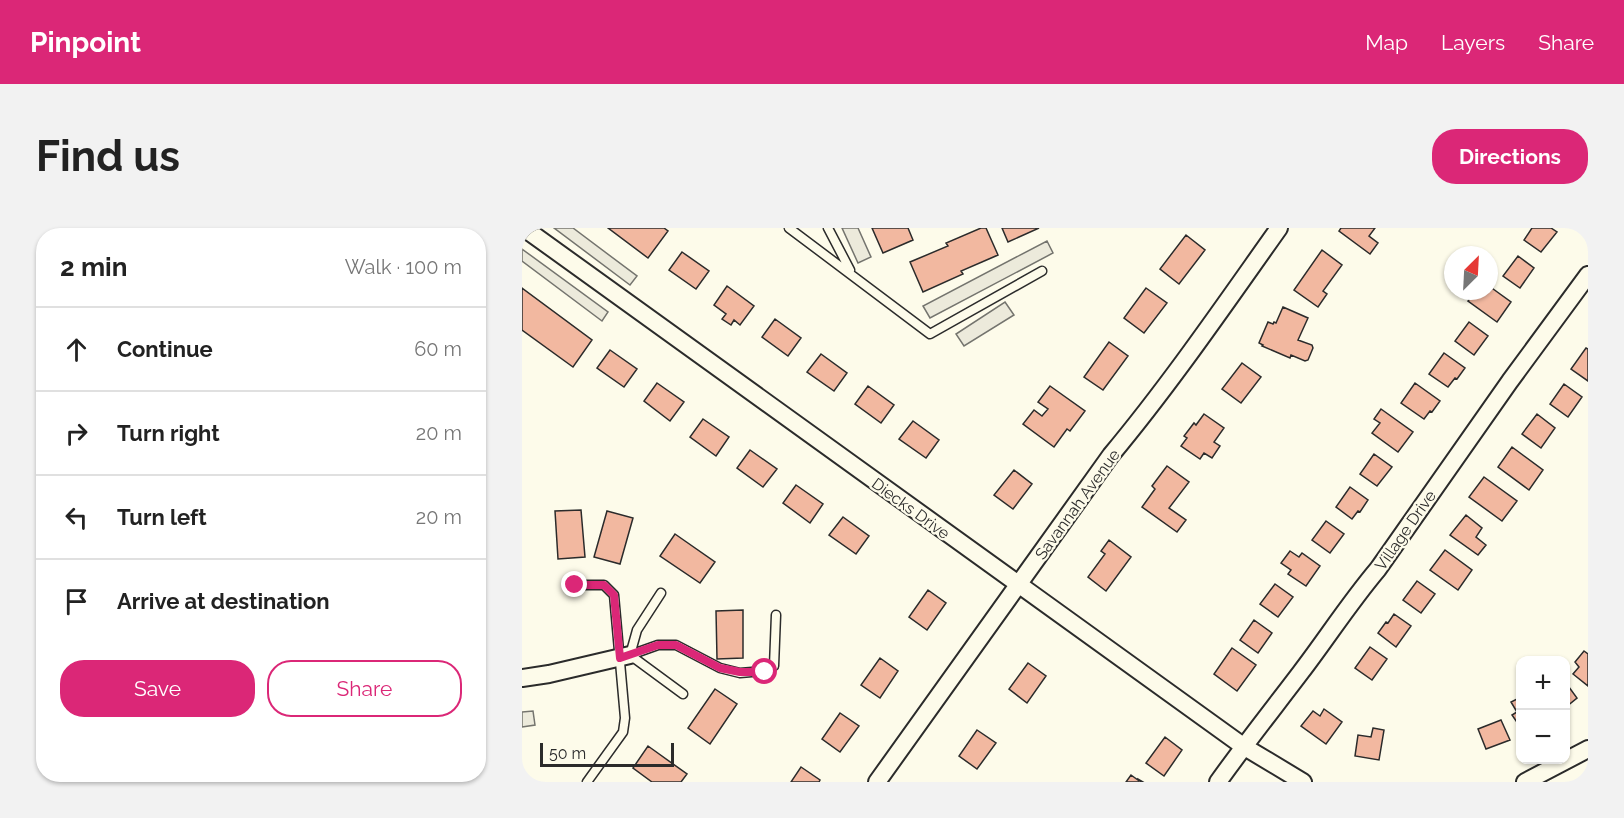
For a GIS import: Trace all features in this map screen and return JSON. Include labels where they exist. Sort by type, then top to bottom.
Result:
[{"type":"street","name":"Diecks Drive","points":[[524,228],[1243,746],[1303,782]]},
{"type":"street","name":"Savannah Avenue","points":[[877,782],[1111,455],[1202,336],[1280,228]]},
{"type":"street","name":"Village Drive","points":[[1218,782],[1356,595],[1378,569],[1510,381],[1588,275]]},
{"type":"street","points":[[522,678],[625,657]]},
{"type":"street","points":[[1525,782],[1588,749]]},
{"type":"lane","points":[[789,228],[930,334],[1042,271]]},
{"type":"lane","points":[[828,228],[851,274]]},
{"type":"lane","points":[[575,585],[604,585],[614,595],[625,657],[623,732],[587,782]]},
{"type":"lane","points":[[625,657],[637,630],[661,593]]},
{"type":"lane","points":[[625,657],[658,645],[676,645],[720,668],[740,672],[765,672],[774,666],[776,615]]},
{"type":"lane","points":[[625,657],[683,694]]},
{"type":"shaded area","points":[[554,228],[573,228],[637,276],[630,285]]},
{"type":"shaded area","points":[[842,228],[858,228],[871,257],[858,263]]},
{"type":"shaded area","points":[[1047,241],[1053,253],[930,318],[923,306]]},
{"type":"shaded area","points":[[522,249],[608,312],[602,321],[522,261]]},
{"type":"shaded area","points":[[1005,302],[1014,315],[964,346],[956,334]]},
{"type":"shaded area","points":[[533,711],[535,725],[522,727],[522,712]]},
{"type":"building","points":[[608,228],[664,228],[668,231],[648,258]]},
{"type":"building","points":[[872,228],[908,228],[913,240],[883,253]]},
{"type":"building","points":[[986,228],[998,255],[961,271],[963,274],[923,292],[910,262],[948,246],[946,243]]},
{"type":"building","points":[[1002,228],[1039,228],[1008,242]]},
{"type":"building","points":[[1341,228],[1375,228],[1369,236],[1378,243],[1370,254],[1339,231]]},
{"type":"building","points":[[1532,228],[1551,228],[1557,232],[1541,252],[1524,240]]},
{"type":"building","points":[[1186,235],[1205,250],[1179,284],[1160,269]]},
{"type":"building","points":[[1322,250],[1342,265],[1323,291],[1327,294],[1318,307],[1294,290]]},
{"type":"building","points":[[682,252],[709,271],[696,289],[669,270]]},
{"type":"building","points":[[1518,256],[1534,268],[1520,288],[1503,276]]},
{"type":"building","points":[[727,286],[754,306],[740,325],[734,320],[731,325],[722,319],[726,314],[714,305]]},
{"type":"building","points":[[522,288],[592,340],[573,367],[522,330]]},
{"type":"building","points":[[1146,288],[1167,303],[1144,333],[1124,318]]},
{"type":"building","points":[[1498,293],[1511,302],[1497,322],[1468,301],[1498,300]]},
{"type":"building","points":[[1283,307],[1308,318],[1298,340],[1312,345],[1308,360],[1305,361],[1291,355],[1290,358],[1259,343],[1268,322],[1276,323]]},
{"type":"building","points":[[775,319],[801,338],[788,356],[762,337]]},
{"type":"building","points":[[1469,322],[1488,336],[1474,355],[1455,341]]},
{"type":"building","points":[[1109,342],[1128,356],[1103,390],[1084,377]]},
{"type":"building","points":[[1586,348],[1588,349],[1588,381],[1571,369]]},
{"type":"building","points":[[610,350],[637,369],[624,387],[597,368]]},
{"type":"building","points":[[1444,353],[1465,368],[1448,387],[1429,374]]},
{"type":"building","points":[[821,354],[847,373],[834,391],[807,372]]},
{"type":"building","points":[[1242,363],[1261,377],[1241,403],[1222,389]]},
{"type":"building","points":[[657,383],[684,402],[670,421],[644,401]]},
{"type":"building","points":[[1415,383],[1440,401],[1424,419],[1401,403]]},
{"type":"building","points":[[1564,384],[1582,397],[1568,417],[1550,404]]},
{"type":"building","points":[[868,386],[894,405],[881,423],[855,404]]},
{"type":"building","points":[[1050,386],[1085,411],[1070,431],[1067,429],[1054,447],[1023,424],[1034,410],[1042,416],[1048,409],[1038,402]]},
{"type":"building","points":[[1381,409],[1413,432],[1398,452],[1372,433],[1380,423],[1374,419]]},
{"type":"building","points":[[1204,414],[1224,428],[1214,442],[1220,446],[1212,458],[1204,453],[1200,459],[1181,446],[1187,438],[1184,436]]},
{"type":"building","points":[[1537,414],[1555,428],[1541,448],[1522,434]]},
{"type":"building","points":[[703,419],[729,437],[716,456],[690,437]]},
{"type":"building","points":[[913,421],[939,440],[926,458],[899,439]]},
{"type":"building","points":[[1512,447],[1543,470],[1529,490],[1498,467]]},
{"type":"building","points":[[750,450],[777,469],[763,487],[737,468]]},
{"type":"building","points":[[1374,454],[1392,467],[1377,486],[1360,474]]},
{"type":"building","points":[[1167,466],[1189,482],[1169,508],[1186,520],[1177,532],[1142,507],[1155,489],[1152,486]]},
{"type":"building","points":[[1014,470],[1032,484],[1013,509],[994,495]]},
{"type":"building","points":[[1484,477],[1517,501],[1502,521],[1469,497]]},
{"type":"building","points":[[796,485],[823,504],[810,523],[783,503]]},
{"type":"building","points":[[1350,487],[1368,500],[1352,519],[1336,507]]},
{"type":"building","points":[[581,510],[585,557],[558,559],[555,511]]},
{"type":"building","points":[[607,511],[633,518],[620,564],[594,557]]},
{"type":"building","points":[[1466,515],[1482,528],[1476,537],[1486,545],[1478,555],[1450,535]]},
{"type":"building","points":[[843,517],[869,536],[856,554],[829,535]]},
{"type":"building","points":[[1326,521],[1344,534],[1330,553],[1312,540]]},
{"type":"building","points":[[675,534],[715,562],[700,583],[660,556]]},
{"type":"building","points":[[1109,540],[1131,557],[1106,591],[1088,577],[1105,554],[1101,551]]},
{"type":"building","points":[[1445,550],[1472,570],[1458,590],[1430,570]]},
{"type":"building","points":[[1290,551],[1299,557],[1302,553],[1320,566],[1306,586],[1288,574],[1291,570],[1281,563]]},
{"type":"building","points":[[1417,581],[1435,594],[1421,613],[1403,600]]},
{"type":"building","points":[[1275,584],[1293,597],[1278,617],[1260,604]]},
{"type":"building","points":[[928,590],[946,603],[927,630],[909,617]]},
{"type":"building","points":[[743,610],[743,658],[717,659],[716,611]]},
{"type":"building","points":[[1394,614],[1411,626],[1396,647],[1378,633]]},
{"type":"building","points":[[1254,620],[1272,633],[1258,653],[1240,640]]},
{"type":"building","points":[[1370,647],[1387,659],[1372,680],[1355,668]]},
{"type":"building","points":[[1232,648],[1256,665],[1237,691],[1214,674]]},
{"type":"building","points":[[1584,651],[1588,654],[1588,686],[1573,674],[1579,667],[1575,662]]},
{"type":"building","points":[[880,658],[898,671],[880,698],[861,685]]},
{"type":"building","points":[[1028,663],[1046,676],[1027,703],[1009,689]]},
{"type":"building","points":[[1570,688],[1577,698],[1570,704]]},
{"type":"building","points":[[715,689],[737,704],[710,744],[688,728]]},
{"type":"building","points":[[1516,700],[1516,710],[1511,702]]},
{"type":"building","points":[[1324,709],[1342,722],[1326,744],[1301,726],[1313,711],[1320,716]]},
{"type":"building","points":[[840,713],[859,726],[840,752],[822,739]]},
{"type":"building","points":[[1501,720],[1510,740],[1486,749],[1478,729]]},
{"type":"building","points":[[1373,728],[1384,730],[1379,760],[1355,756],[1358,735],[1371,737]]},
{"type":"building","points":[[977,730],[996,743],[977,769],[959,756]]},
{"type":"building","points":[[1165,737],[1182,750],[1164,776],[1146,763]]},
{"type":"building","points":[[648,746],[687,774],[681,782],[652,782],[633,768]]},
{"type":"building","points":[[801,767],[820,780],[819,782],[791,782]]},
{"type":"building","points":[[1131,775],[1138,780],[1143,782],[1126,782]]},
{"type":"route","points":[[575,585],[604,585],[614,595],[620,658],[658,645],[676,645],[720,668],[740,672],[765,672]]}]
